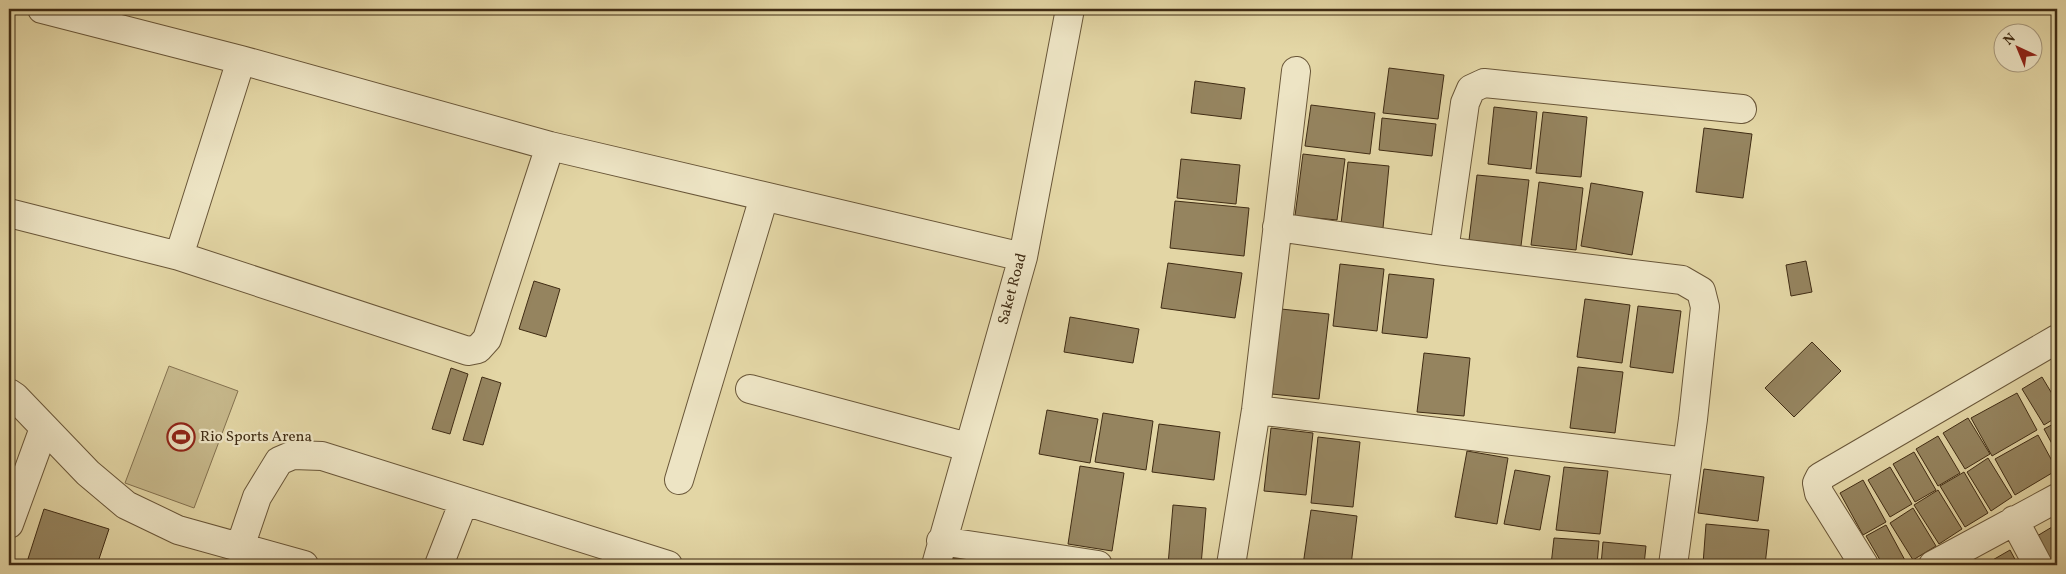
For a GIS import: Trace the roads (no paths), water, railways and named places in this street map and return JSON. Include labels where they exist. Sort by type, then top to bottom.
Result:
[{"type":"street","points":[[42,9],[241,60],[550,146],[1023,257]]},
{"type":"street","name":"Saket Road","points":[[938,553],[1023,257],[1070,9]]},
{"type":"street","points":[[179,256],[241,60]]},
{"type":"street","points":[[1231,565],[1256,410],[1296,71]]},
{"type":"street","points":[[1444,251],[1465,103],[1471,89],[1484,83],[1742,109]]},
{"type":"street","points":[[9,214],[179,256],[468,350],[478,349],[487,339],[550,146]]},
{"type":"street","points":[[679,480],[764,196]]},
{"type":"street","points":[[1277,227],[1444,251],[1682,280],[1701,291],[1706,307],[1673,565]]},
{"type":"street","points":[[1864,565],[1819,493],[1817,483],[1820,477],[2057,339]]},
{"type":"street","points":[[750,389],[968,447]]},
{"type":"street","points":[[9,393],[88,473],[126,505],[178,530],[301,565]]},
{"type":"street","points":[[1256,410],[1687,462]]},
{"type":"street","points":[[9,524],[44,428]]},
{"type":"street","points":[[240,548],[257,496],[279,461],[294,455],[322,456],[658,564]]},
{"type":"street","points":[[1933,565],[2057,498]]},
{"type":"street","points":[[439,565],[464,501]]},
{"type":"street","points":[[2014,520],[2038,565]]},
{"type":"street","points":[[938,553],[1098,565]]},
{"type":"place","name":"Rio Sports Arena","points":[[181,437]]}]
